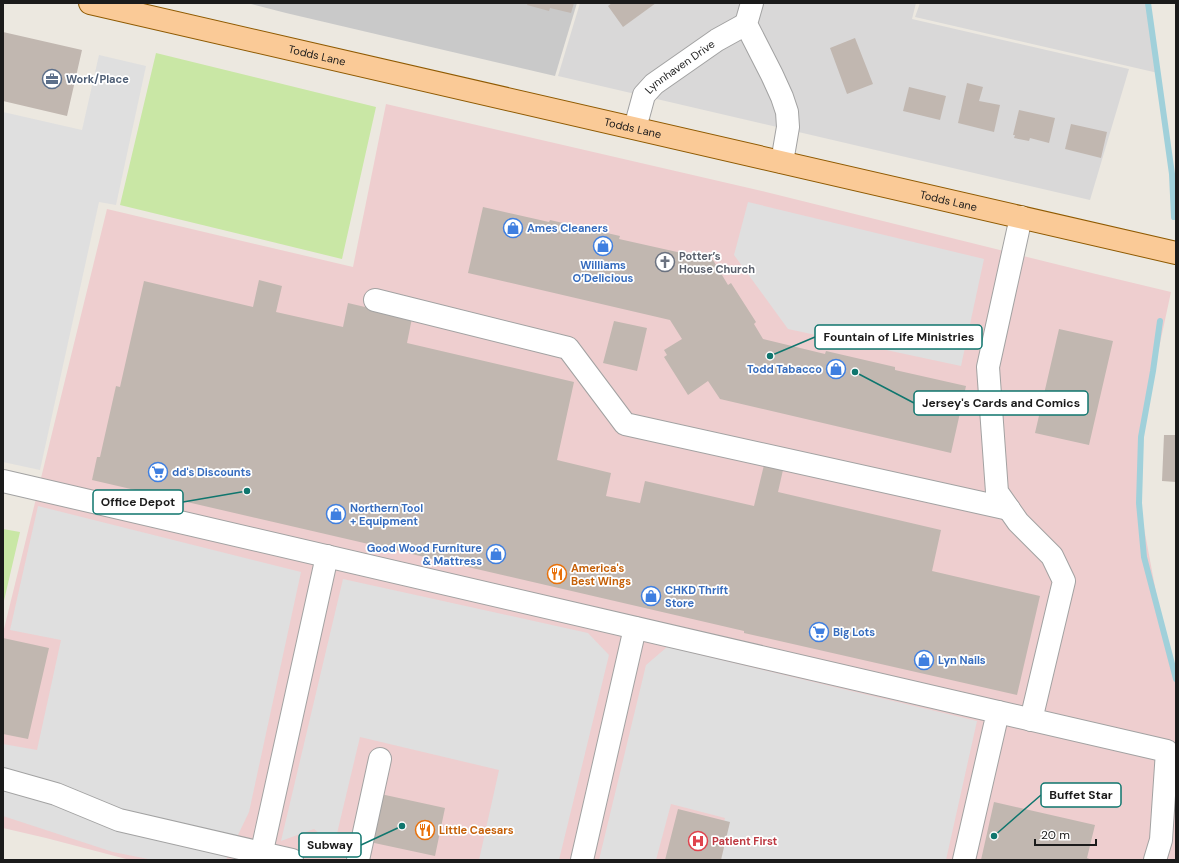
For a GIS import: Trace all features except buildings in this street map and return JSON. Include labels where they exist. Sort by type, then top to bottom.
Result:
[{"type":"main road","name":"Todds Lane","points":[[90,3],[1176,253]]},
{"type":"street","points":[[752,3],[746,24],[782,97],[787,112],[788,127],[782,162]]},
{"type":"street","name":"Lynnhaven Drive","points":[[635,128],[644,95],[654,84],[717,40],[746,24]]},
{"type":"street","points":[[1021,217],[988,367],[997,492],[1018,522],[1052,556],[1064,581],[1032,720]]},
{"type":"street","points":[[375,300],[568,348],[625,424],[1009,509]]},
{"type":"street","points":[[3,481],[1167,751],[1161,840],[1155,860]]},
{"type":"street","points":[[260,856],[327,556]]},
{"type":"street","points":[[582,860],[635,628]]},
{"type":"street","points":[[964,860],[998,712]]},
{"type":"street","points":[[358,860],[380,759]]},
{"type":"street","points":[[3,779],[56,794],[119,820],[260,856],[292,860]]},
{"type":"shaded area","points":[[247,3],[577,3],[555,76]]},
{"type":"shaded area","points":[[580,3],[916,3],[912,19],[1129,69],[1090,200],[558,76]]},
{"type":"shaded area","points":[[920,3],[1149,3],[1158,73],[915,17]]},
{"type":"shaded area","points":[[99,55],[146,66],[116,205],[99,202],[40,470],[3,462],[3,112],[82,130]]},
{"type":"shaded area","points":[[386,104],[766,192],[1171,292],[1144,418],[1141,512],[1164,635],[1176,671],[1176,860],[130,860],[3,828],[3,633],[107,209],[353,267]]},
{"type":"shaded area","points":[[748,202],[984,259],[961,366],[788,329],[734,255]]},
{"type":"shaded area","points":[[38,506],[301,572],[249,812],[226,860],[153,860],[113,852],[3,816],[3,744],[37,750],[61,640],[10,630]]},
{"type":"shaded area","points":[[343,579],[588,633],[609,655],[559,860],[479,860],[499,770],[360,737],[334,846],[314,829],[281,841]]},
{"type":"shaded area","points":[[667,647],[977,721],[946,860],[716,860],[725,818],[671,804],[656,860],[599,860],[646,665]]},
{"type":"green space","points":[[156,53],[376,107],[342,259],[120,205]]},
{"type":"green space","points":[[3,529],[20,532],[3,605]]},
{"type":"waterway","points":[[1148,3],[1172,174],[1174,217]]},
{"type":"waterway","points":[[1160,321],[1141,437],[1139,503],[1144,557],[1176,679]]},
{"type":"place","name":"Work/Place","points":[[52,79]]},
{"type":"place","name":"Ames Cleaners","points":[[513,228]]},
{"type":"place","name":"Williams O’Delicious","points":[[603,246]]},
{"type":"place","name":"Potter’s House Church","points":[[665,262]]},
{"type":"place","name":"Fountain of Life Ministries","points":[[770,356]]},
{"type":"place","name":"Todd Tabacco","points":[[836,369]]},
{"type":"place","name":"Jersey's Cards and Comics","points":[[855,372]]},
{"type":"place","name":"dd's Discounts","points":[[158,472]]},
{"type":"place","name":"Office Depot","points":[[247,491]]},
{"type":"place","name":"Northern Tool + Equipment","points":[[336,514]]},
{"type":"place","name":"Good Wood Furniture & Mattress","points":[[496,554]]},
{"type":"place","name":"America's Best Wings","points":[[557,574]]},
{"type":"place","name":"CHKD Thrift Store","points":[[651,596]]},
{"type":"place","name":"Big Lots","points":[[819,632]]},
{"type":"place","name":"Lyn Nails","points":[[924,660]]},
{"type":"place","name":"Subway","points":[[402,826]]},
{"type":"place","name":"Little Caesars","points":[[425,830]]},
{"type":"place","name":"Buffet Star","points":[[994,836]]},
{"type":"place","name":"Patient First","points":[[698,841]]}]
